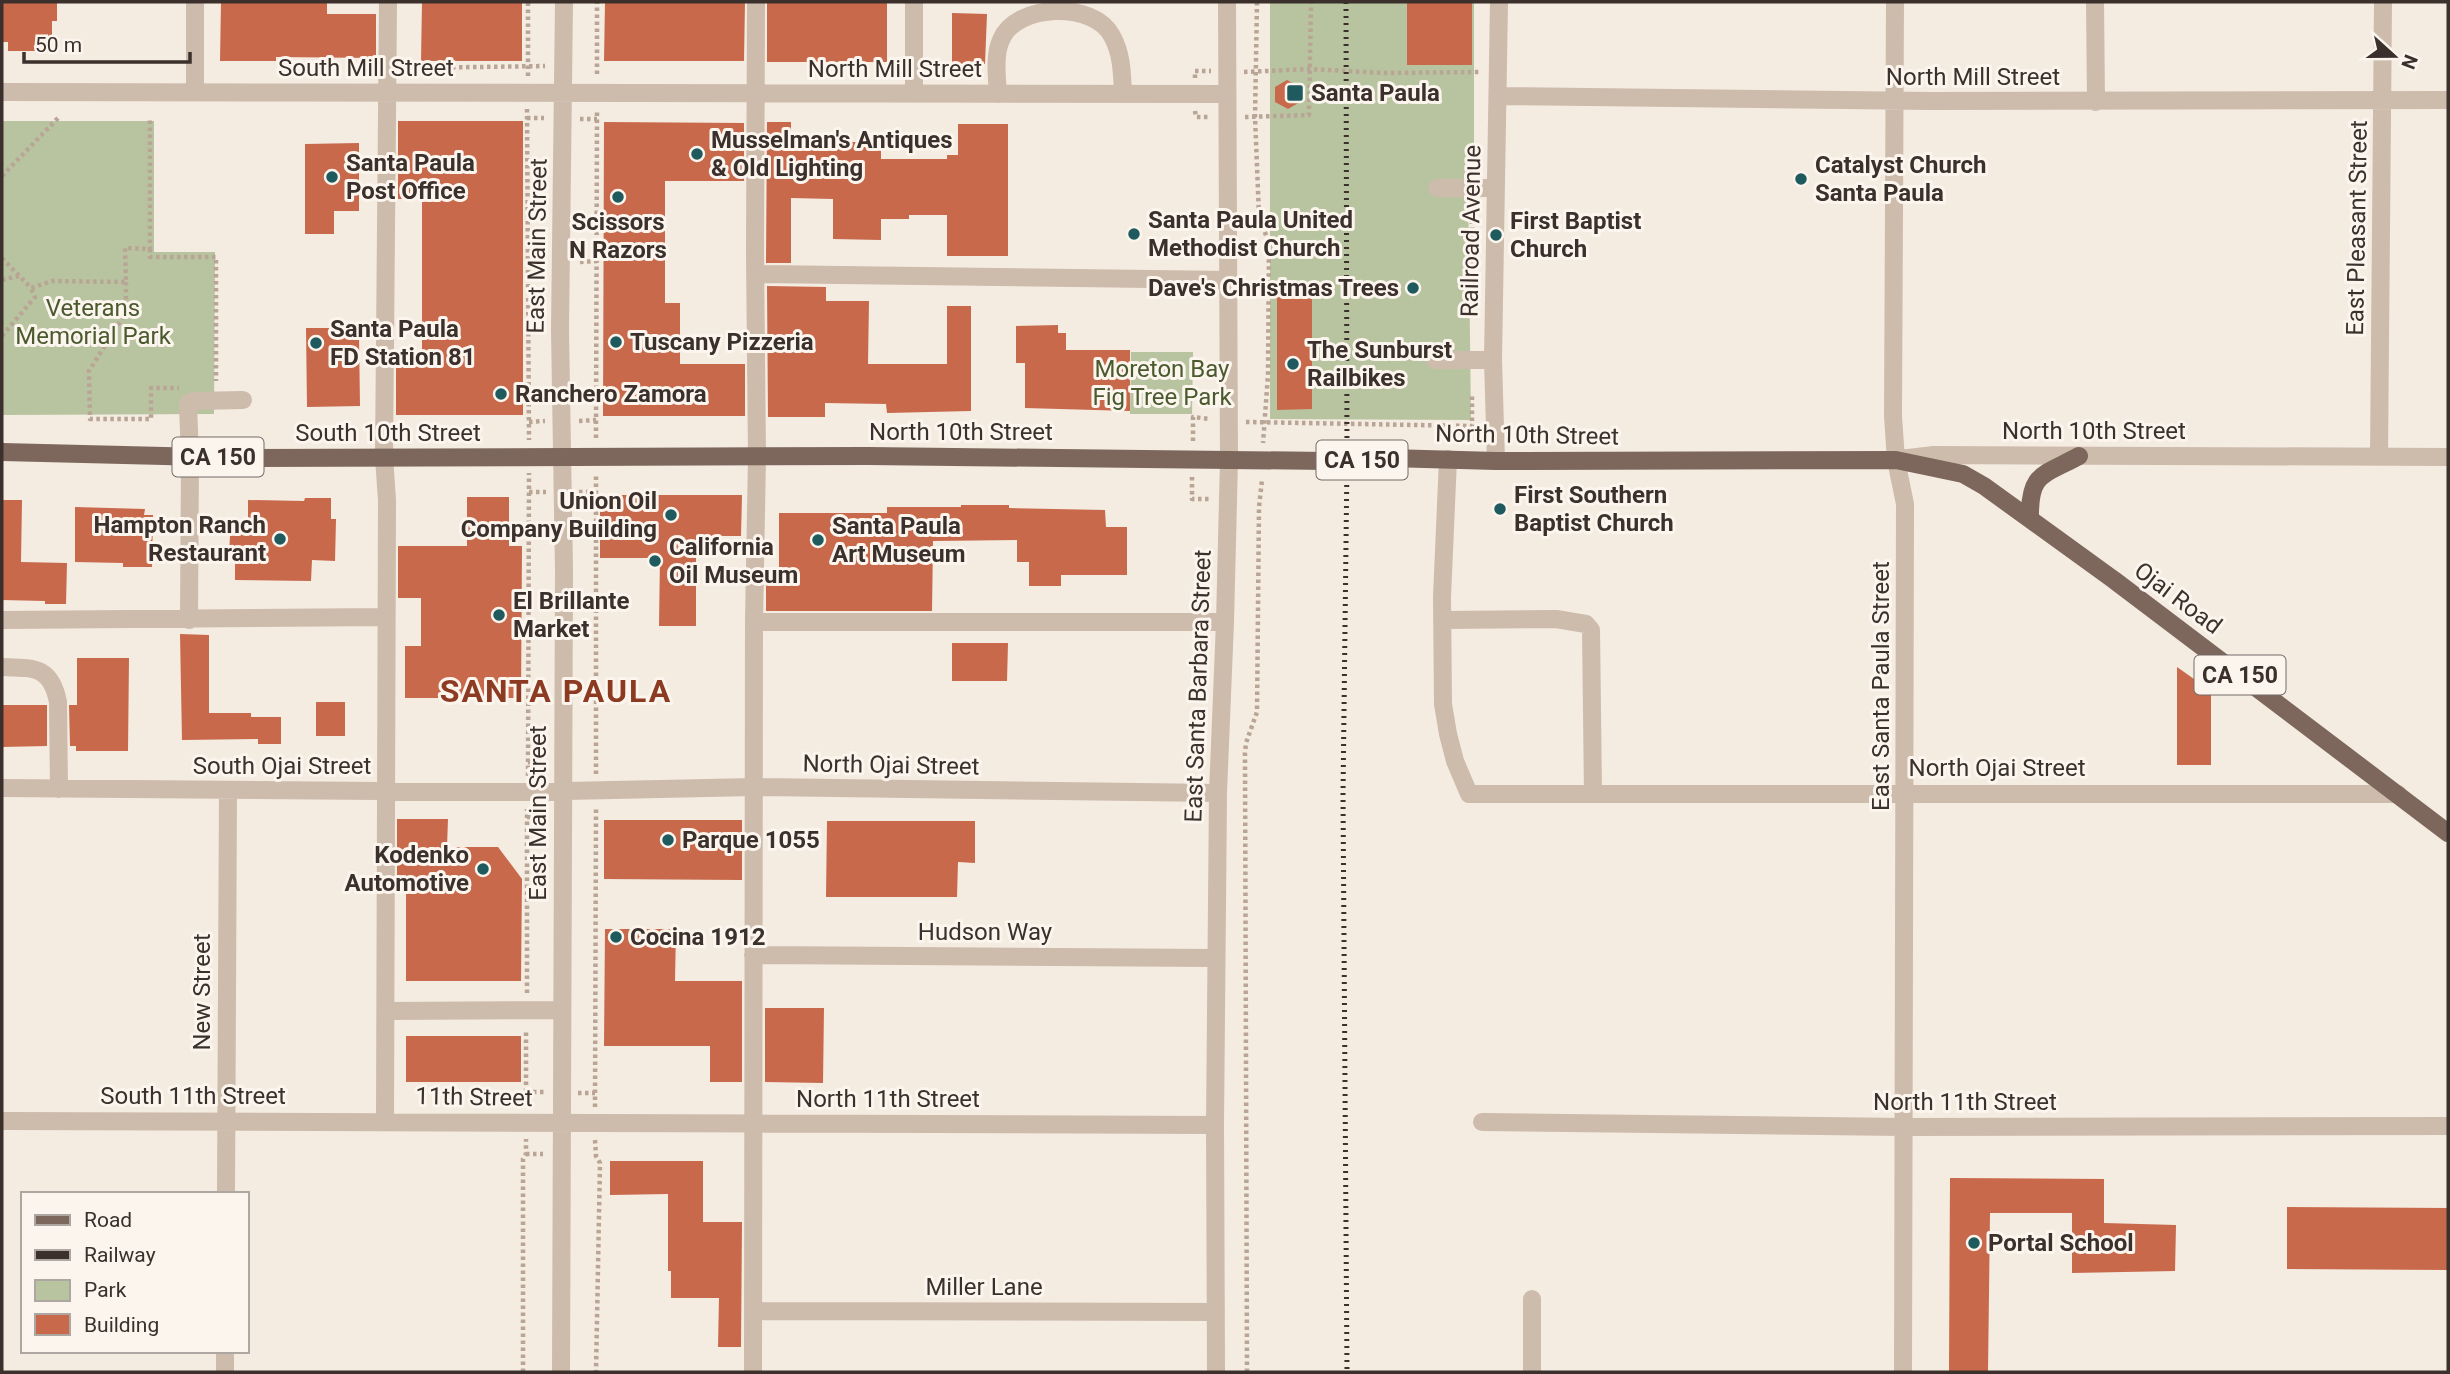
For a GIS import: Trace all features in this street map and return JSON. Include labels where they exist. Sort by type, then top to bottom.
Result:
[{"type":"main road","name":"South 10th Street","points":[[2,453],[190,457],[564,458]]},
{"type":"main road","name":"North 10th Street","points":[[564,458],[984,456],[1229,460],[1896,460]]},
{"type":"main road","points":[[2030,519],[2031,490],[2036,481],[2079,456]]},
{"type":"main road","name":"Ojai Road","points":[[1896,460],[1963,474],[1984,485],[2448,833]]},
{"type":"street","points":[[195,2],[195,92]]},
{"type":"street","points":[[385,1121],[387,500],[384,457],[388,2]]},
{"type":"street","name":"East Main Street","points":[[561,1372],[564,458],[560,330],[564,2]]},
{"type":"street","points":[[753,1372],[756,2]]},
{"type":"street","points":[[914,2],[914,93]]},
{"type":"street","name":"East Santa Barbara Street","points":[[1216,1372],[1218,793],[1226,622],[1229,460],[1227,2]]},
{"type":"street","name":"Railroad Avenue","points":[[1496,461],[1493,360],[1499,2]]},
{"type":"street","name":"East Santa Paula Street","points":[[1895,2],[1892,416],[1896,460],[1905,504],[1903,1372]]},
{"type":"street","points":[[2095,2],[2096,102]]},
{"type":"street","name":"East Pleasant Street","points":[[2379,456],[2383,2]]},
{"type":"street","points":[[998,94],[999,42],[1006,29],[1031,14],[1063,12],[1087,16],[1112,34],[1122,61],[1123,94]]},
{"type":"street","name":"South Mill Street","points":[[2,92],[563,93]]},
{"type":"street","name":"North Mill Street","points":[[563,93],[1227,94]]},
{"type":"street","name":"North Mill Street","points":[[1498,96],[2096,102],[2448,100]]},
{"type":"street","points":[[1437,188],[1495,188]]},
{"type":"street","points":[[755,274],[1229,280]]},
{"type":"street","points":[[1435,360],[1493,360]]},
{"type":"street","points":[[189,620],[188,405],[190,402],[243,400]]},
{"type":"street","name":"North 10th Street","points":[[1896,460],[1934,455],[2448,457]]},
{"type":"street","points":[[1447,459],[1443,620],[1556,619],[1586,624],[1591,631],[1593,793]]},
{"type":"street","points":[[2,620],[385,617]]},
{"type":"street","name":"North Ojai Street","points":[[1443,620],[1445,714],[1455,761],[1469,793],[2398,794]]},
{"type":"street","points":[[754,622],[1226,622]]},
{"type":"street","points":[[2,667],[36,668],[46,675],[55,689],[58,702],[58,789]]},
{"type":"street","name":"North Ojai Street","points":[[563,790],[754,787],[1218,793]]},
{"type":"street","name":"South Ojai Street","points":[[2,788],[563,790]]},
{"type":"street","name":"New Street","points":[[226,1192],[228,790]]},
{"type":"street","name":"Hudson Way","points":[[754,955],[1216,958]]},
{"type":"street","points":[[386,1011],[562,1010]]},
{"type":"street","name":"South 11th Street","points":[[2,1121],[385,1121]]},
{"type":"street","name":"11th Street","points":[[385,1121],[562,1123]]},
{"type":"street","name":"North 11th Street","points":[[1482,1122],[1904,1127],[2448,1126]]},
{"type":"street","name":"North 11th Street","points":[[562,1123],[1215,1125]]},
{"type":"street","points":[[1532,1299],[1532,1372]]},
{"type":"street","name":"Miller Lane","points":[[753,1311],[1216,1312]]},
{"type":"street","points":[[225,1353],[225,1372]]},
{"type":"path","points":[[406,68],[528,66],[528,2]]},
{"type":"path","points":[[597,2],[597,65]]},
{"type":"path","points":[[1257,2],[1255,117],[1259,215],[1269,244],[1268,375],[1262,434]]},
{"type":"path","points":[[1255,117],[1309,115],[1311,2]]},
{"type":"path","points":[[1478,60],[1479,85]]},
{"type":"path","points":[[1255,72],[1310,69],[1384,73],[1498,70]]},
{"type":"path","points":[[150,117],[150,257],[216,257],[216,388]]},
{"type":"path","points":[[2,176],[58,118]]},
{"type":"path","points":[[527,118],[529,422]]},
{"type":"path","points":[[1472,188],[1472,294]]},
{"type":"path","points":[[150,249],[125,248],[125,312],[89,371],[90,419],[151,419],[150,388],[190,388]]},
{"type":"path","points":[[2,258],[31,288],[35,297],[2,336]]},
{"type":"path","points":[[2,280],[20,276]]},
{"type":"path","points":[[31,288],[52,281],[126,282]]},
{"type":"path","points":[[1263,424],[1472,426],[1472,360]]},
{"type":"path","points":[[1247,1372],[1245,752],[1257,712],[1259,507],[1262,487]]},
{"type":"path","points":[[528,762],[529,492]]},
{"type":"path","points":[[596,816],[595,1123],[596,1156],[600,1163],[596,1372]]},
{"type":"path","points":[[526,1092],[527,817]]},
{"type":"path","points":[[523,1372],[523,1158],[526,1154]]},
{"type":"green space","points":[[1270,2],[1474,2],[1474,147],[1468,178],[1471,420],[1270,419]]},
{"type":"green space","name":"Veterans Memorial Park","points":[[2,121],[154,121],[154,252],[215,252],[214,414],[2,415]]},
{"type":"green space","name":"Moreton Bay Fig Tree Park","points":[[1131,352],[1193,352],[1192,414],[1130,414]]},
{"type":"building","points":[[2,2],[57,2],[57,21],[52,21],[52,43],[36,42],[37,51],[8,51],[8,42],[2,42]]},
{"type":"building","points":[[221,2],[327,2],[327,14],[376,14],[376,58],[276,57],[276,61],[220,61]]},
{"type":"building","points":[[422,2],[522,2],[522,61],[421,61]]},
{"type":"building","points":[[605,2],[745,2],[744,61],[604,61]]},
{"type":"building","points":[[767,2],[887,2],[887,62],[767,62]]},
{"type":"building","points":[[1407,2],[1472,2],[1472,65],[1407,65]]},
{"type":"building","points":[[952,13],[987,14],[985,64],[952,64]]},
{"type":"building","points":[[1287,80],[1300,87],[1300,102],[1288,109],[1275,102],[1275,87]]},
{"type":"building","points":[[398,121],[523,121],[523,415],[396,415],[396,364],[422,363],[422,199],[398,199]]},
{"type":"building","points":[[604,122],[744,123],[744,181],[665,181],[665,303],[680,303],[680,364],[745,364],[745,416],[603,416]]},
{"type":"building","points":[[767,122],[791,122],[791,148],[833,148],[833,142],[881,142],[881,159],[947,159],[947,155],[958,155],[958,124],[1008,124],[1008,256],[947,256],[947,215],[909,215],[909,219],[881,219],[881,240],[833,239],[833,199],[791,198],[791,263],[766,263]]},
{"type":"building","name":"Santa Paula Post Office","points":[[359,143],[359,211],[334,211],[334,234],[305,234],[305,144]]},
{"type":"building","points":[[1277,285],[1312,285],[1312,409],[1277,410]]},
{"type":"building","points":[[767,286],[826,287],[826,301],[869,301],[868,364],[947,364],[947,306],[971,306],[971,411],[887,413],[886,404],[825,403],[825,417],[768,417]]},
{"type":"building","points":[[1058,325],[1058,333],[1066,333],[1066,350],[1130,350],[1130,411],[1025,408],[1025,363],[1016,363],[1016,326]]},
{"type":"building","points":[[306,328],[329,328],[329,336],[359,336],[360,406],[307,407]]},
{"type":"building","name":"Union Oil Company Building","points":[[600,495],[742,495],[741,536],[696,536],[696,626],[659,626],[660,558],[600,558]]},
{"type":"building","points":[[467,497],[509,497],[509,546],[522,546],[521,698],[405,698],[405,646],[421,646],[421,598],[398,598],[398,546],[467,546]]},
{"type":"building","name":"Hampton Ranch Restaurant","points":[[305,498],[331,498],[331,519],[336,519],[335,561],[312,560],[311,581],[235,580],[235,557],[229,557],[230,535],[248,519],[248,500],[304,501]]},
{"type":"building","points":[[2,500],[22,500],[21,562],[67,563],[66,604],[2,600]]},
{"type":"building","points":[[961,505],[1105,510],[1106,527],[1127,527],[1127,575],[1061,575],[1061,586],[1029,586],[1029,562],[1017,562],[1017,540],[933,541],[932,611],[766,611],[766,585],[779,586],[779,513],[887,513],[887,507]]},
{"type":"building","points":[[75,507],[145,509],[144,515],[153,515],[152,567],[123,567],[123,563],[75,562]]},
{"type":"building","points":[[180,634],[209,635],[209,713],[251,713],[251,717],[281,717],[281,744],[258,744],[258,739],[182,740]]},
{"type":"building","points":[[952,643],[1008,643],[1007,681],[952,681]]},
{"type":"building","points":[[77,658],[129,658],[128,751],[76,751],[76,746],[70,746],[69,705],[77,705]]},
{"type":"building","points":[[2177,667],[2211,691],[2211,765],[2177,765]]},
{"type":"building","points":[[316,702],[345,702],[345,736],[316,736]]},
{"type":"building","points":[[2,705],[47,705],[47,746],[2,747]]},
{"type":"building","points":[[397,819],[448,819],[447,847],[498,847],[522,879],[521,981],[406,981],[406,879],[397,879]]},
{"type":"building","points":[[604,820],[742,820],[742,880],[604,879]]},
{"type":"building","points":[[827,821],[975,821],[975,863],[958,862],[957,897],[826,897]]},
{"type":"building","points":[[605,929],[676,929],[675,981],[742,981],[742,1082],[710,1082],[710,1046],[604,1046]]},
{"type":"building","points":[[765,1008],[824,1008],[823,1083],[765,1082]]},
{"type":"building","points":[[406,1036],[521,1036],[521,1082],[406,1082]]},
{"type":"building","points":[[610,1161],[703,1161],[703,1222],[742,1222],[741,1347],[718,1347],[719,1298],[671,1298],[671,1271],[668,1271],[668,1194],[610,1195]]},
{"type":"building","points":[[1950,1178],[2104,1179],[2104,1223],[2176,1225],[2175,1271],[2072,1273],[2072,1213],[1990,1213],[1988,1372],[1949,1372]]},
{"type":"building","points":[[2287,1207],[2448,1208],[2448,1270],[2287,1269]]},
{"type":"railway","points":[[1346,2],[1347,461],[1343,795],[1347,1372]]},
{"type":"place","name":"Santa Paula","points":[[1295,93]]},
{"type":"place","name":"Musselman's Antiques & Old Lighting","points":[[697,154]]},
{"type":"place","name":"Santa Paula Post Office","points":[[332,177]]},
{"type":"place","name":"Catalyst Church Santa Paula","points":[[1801,179]]},
{"type":"place","name":"Scissors N Razors","points":[[618,197]]},
{"type":"place","name":"Santa Paula United Methodist Church","points":[[1134,234]]},
{"type":"place","name":"First Baptist Church","points":[[1496,235]]},
{"type":"place","name":"Dave's Christmas Trees","points":[[1413,288]]},
{"type":"place","name":"Tuscany Pizzeria","points":[[616,342]]},
{"type":"place","name":"Santa Paula FD Station 81","points":[[316,343]]},
{"type":"place","name":"The Sunburst Railbikes","points":[[1293,364]]},
{"type":"place","name":"Ranchero Zamora","points":[[501,394]]},
{"type":"place","name":"First Southern Baptist Church","points":[[1500,509]]},
{"type":"place","name":"Union Oil Company Building","points":[[671,515]]},
{"type":"place","name":"Hampton Ranch Restaurant","points":[[280,539]]},
{"type":"place","name":"Santa Paula Art Museum","points":[[818,540]]},
{"type":"place","name":"California Oil Museum","points":[[655,561]]},
{"type":"place","name":"El Brillante Market","points":[[499,615]]},
{"type":"place","name":"Parque 1055","points":[[668,840]]},
{"type":"place","name":"Kodenko Automotive","points":[[483,869]]},
{"type":"place","name":"Cocina 1912","points":[[616,937]]},
{"type":"place","name":"Portal School","points":[[1974,1243]]},
{"type":"district","name":"SANTA PAULA","points":[[556,691]]}]
